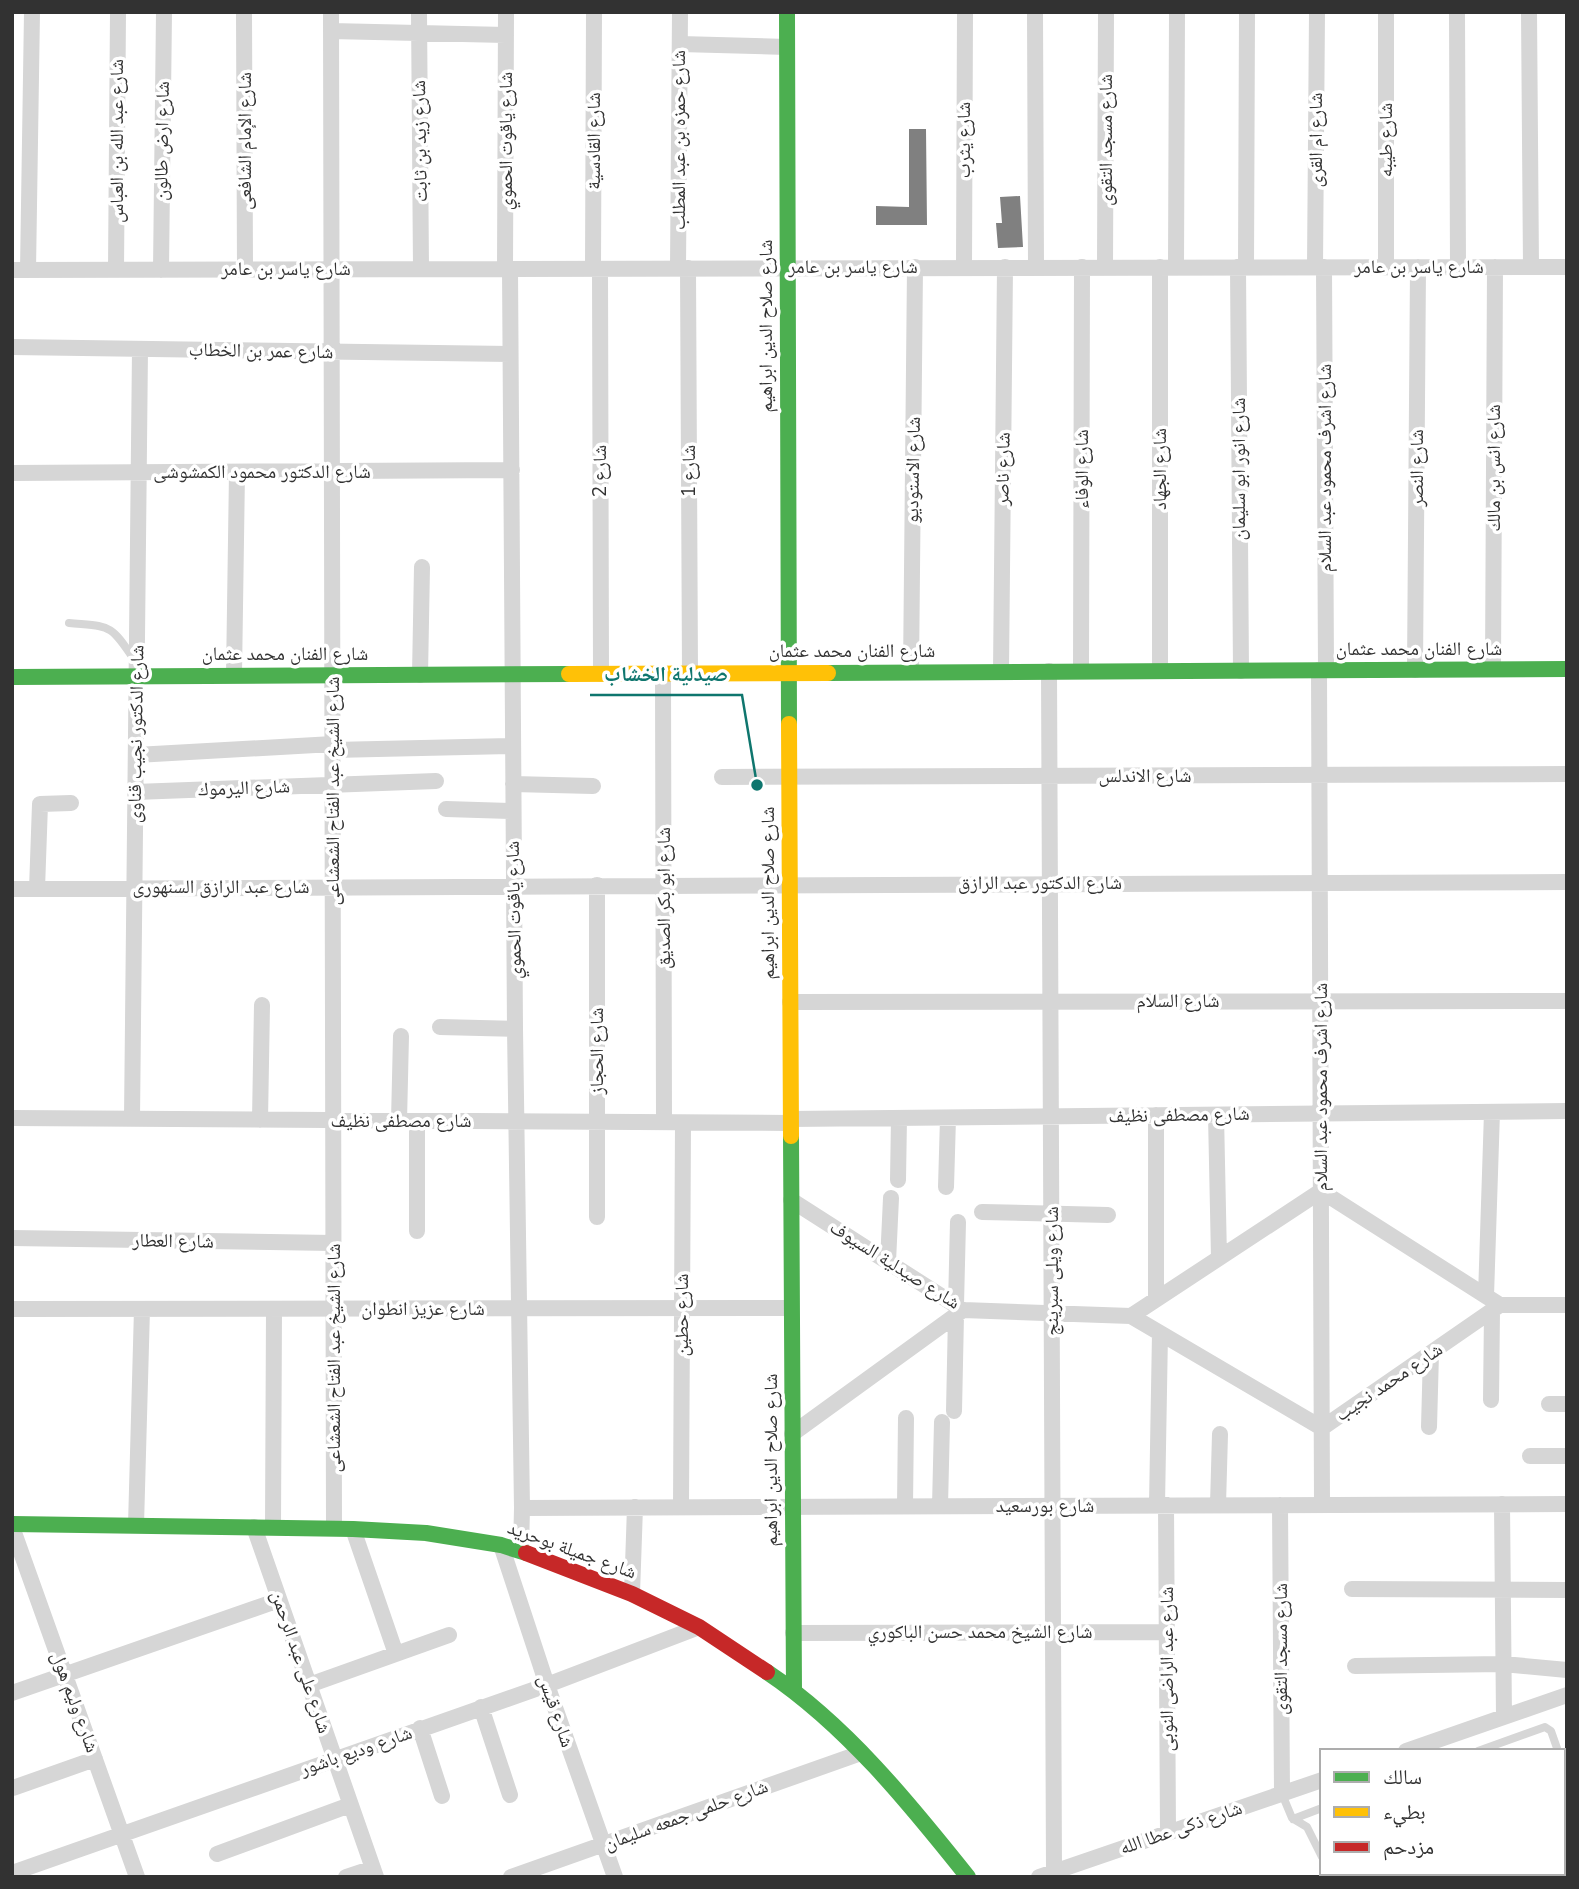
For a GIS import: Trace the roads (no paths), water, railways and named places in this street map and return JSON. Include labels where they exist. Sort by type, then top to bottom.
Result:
[{"type":"street","points":[[20,270],[32,12]]},
{"type":"street","name":"شارع عبد الله بن العباس","points":[[116,270],[118,12]]},
{"type":"street","name":"شارع ارض طالون","points":[[161,270],[164,12]]},
{"type":"street","name":"شارع الإمام الشافعى","points":[[244,12],[245,270]]},
{"type":"street","name":"شارع الشيخ عبد الفتاح الشعشاعى","points":[[331,12],[334,1528]]},
{"type":"street","name":"شارع زيد بن ثابت","points":[[418,12],[421,269]]},
{"type":"street","name":"شارع ياقوت الحموي","points":[[506,12],[521,1550]]},
{"type":"street","name":"شارع القادسية","points":[[594,12],[597,269]]},
{"type":"street","name":"شارع حمزه بن عبد المطلب","points":[[680,12],[683,268]]},
{"type":"street","name":"شارع صلاح الدين ابراهيم","points":[[787,12],[794,1690]]},
{"type":"street","name":"شارع يثرب","points":[[964,12],[964,267]]},
{"type":"street","points":[[1035,12],[1036,267]]},
{"type":"street","name":"شارع مسجد التقوى","points":[[1105,267],[1106,12]]},
{"type":"street","name":"شارع الجهاد","points":[[1160,671],[1168,267],[1177,12]]},
{"type":"street","name":"شارع انور ابو سليمان","points":[[1241,671],[1242,267],[1247,12]]},
{"type":"street","name":"شارع ام القرى","points":[[1317,12],[1320,267]]},
{"type":"street","name":"شارع طيبه","points":[[1386,267],[1387,12]]},
{"type":"street","points":[[1457,12],[1458,267]]},
{"type":"street","points":[[1529,12],[1531,267]]},
{"type":"street","points":[[331,31],[506,35]]},
{"type":"street","points":[[680,44],[787,47]]},
{"type":"street","name":"شارع الاستوديو","points":[[911,672],[915,267]]},
{"type":"street","name":"شارع ناصر","points":[[1001,672],[1005,267]]},
{"type":"street","name":"شارع الوفاء","points":[[1081,671],[1082,267]]},
{"type":"street","name":"شارع اشرف محمود عبد السلام","points":[[1320,267],[1323,670],[1319,775],[1322,1505]]},
{"type":"street","name":"شارع النصر","points":[[1415,670],[1418,267]]},
{"type":"street","name":"شارع انس بن مالك","points":[[1493,669],[1495,267]]},
{"type":"street","name":"شارع ياسر بن عامر","points":[[20,270],[1567,267]]},
{"type":"street","name":"شارع 1","points":[[683,268],[690,673]]},
{"type":"street","name":"شارع 2","points":[[597,269],[601,674]]},
{"type":"street","name":"شارع عمر بن الخطاب","points":[[12,347],[510,355]]},
{"type":"street","name":"شارع الدكتور نجيب قناوى","points":[[132,1119],[140,349]]},
{"type":"street","name":"شارع الدكتور محمود الكمشوشى","points":[[12,473],[512,470]]},
{"type":"street","points":[[234,676],[237,472]]},
{"type":"street","points":[[421,675],[422,567]]},
{"type":"street","name":"شارع الفنان محمد عثمان","points":[[12,677],[137,670],[234,676],[1567,669]]},
{"type":"street","name":"شارع ويلى سبرينج","points":[[1047,1874],[1054,1632],[1049,671]]},
{"type":"street","name":"شارع ابو بكر الصديق","points":[[663,673],[664,1122]]},
{"type":"street","points":[[136,755],[333,747],[513,746]]},
{"type":"street","name":"شارع الاندلس","points":[[722,777],[1567,774]]},
{"type":"street","name":"شارع اليرموك","points":[[135,792],[436,781]]},
{"type":"street","points":[[513,784],[593,786]]},
{"type":"street","points":[[37,889],[40,804],[71,803]]},
{"type":"street","points":[[446,809],[513,811]]},
{"type":"street","name":"شارع الدكتور عبد الرازق","points":[[514,885],[1567,882]]},
{"type":"street","name":"شارع عبد الرازق السنهورى","points":[[12,889],[514,885]]},
{"type":"street","name":"شارع الحجاز","points":[[597,885],[597,1217]]},
{"type":"street","name":"شارع السلام","points":[[790,1002],[1567,1000]]},
{"type":"street","points":[[260,1120],[262,1005]]},
{"type":"street","points":[[440,1027],[515,1029]]},
{"type":"street","points":[[400,1121],[401,1036]]},
{"type":"street","name":"شارع مصطفى نظيف","points":[[12,1118],[683,1123],[1567,1111]]},
{"type":"street","points":[[1486,1296],[1492,1112]]},
{"type":"street","points":[[1156,1115],[1156,1299]]},
{"type":"street","points":[[1216,1115],[1219,1258]]},
{"type":"street","points":[[898,1180],[899,1118]]},
{"type":"street","points":[[946,1187],[948,1118]]},
{"type":"street","points":[[417,1121],[417,1231]]},
{"type":"street","name":"شارع حطين","points":[[681,1507],[683,1123]]},
{"type":"street","points":[[1131,1316],[1321,1191],[1486,1296],[1496,1308],[1491,1400]]},
{"type":"street","points":[[888,1262],[891,1198]]},
{"type":"street","name":"شارع صيدلية السيوف","points":[[791,1200],[958,1310],[1131,1316]]},
{"type":"street","points":[[982,1212],[1108,1215]]},
{"type":"street","points":[[940,1506],[958,1310],[958,1222]]},
{"type":"street","name":"شارع العطار","points":[[12,1238],[333,1243]]},
{"type":"street","points":[[1496,1308],[1567,1305]]},
{"type":"street","name":"شارع عزيز انطوان","points":[[12,1309],[791,1308]]},
{"type":"street","name":"شارع محمد نجيب","points":[[1131,1316],[1322,1428],[1496,1308]]},
{"type":"street","points":[[136,1525],[142,1309]]},
{"type":"street","points":[[273,1527],[274,1309]]},
{"type":"street","points":[[792,1434],[958,1310]]},
{"type":"street","name":"شارع عبد الراضى النوبى","points":[[1160,1333],[1167,1632],[1168,1833]]},
{"type":"street","points":[[1429,1427],[1431,1353]]},
{"type":"street","points":[[1549,1404],[1567,1404]]},
{"type":"street","points":[[905,1506],[906,1419]]},
{"type":"street","points":[[1218,1505],[1220,1434]]},
{"type":"street","points":[[1530,1456],[1567,1456]]},
{"type":"street","name":"شارع بورسعيد","points":[[522,1508],[1567,1503]]},
{"type":"street","name":"شارع مسجد التقوى","points":[[1280,1504],[1282,1793]]},
{"type":"street","points":[[1502,1504],[1504,1717]]},
{"type":"street","points":[[632,1594],[635,1507]]},
{"type":"street","name":"شارع جميلة بوحريد","points":[[12,1525],[334,1528],[426,1533],[521,1550],[632,1594],[699,1627],[794,1690],[861,1754],[925,1823],[968,1877]]},
{"type":"street","name":"شارع وليم هول","points":[[12,1525],[137,1877]]},
{"type":"street","name":"شارع على عبد الرحمن","points":[[254,1527],[374,1872]]},
{"type":"street","points":[[353,1529],[396,1654]]},
{"type":"street","name":"شارع قيس","points":[[501,1545],[615,1877]]},
{"type":"street","points":[[1352,1589],[1567,1590]]},
{"type":"street","points":[[12,1693],[279,1600]]},
{"type":"street","name":"شارع وديع باشور","points":[[12,1873],[547,1685],[699,1627]]},
{"type":"street","name":"شارع الشيخ محمد حسن الباكوري","points":[[793,1633],[1167,1632]]},
{"type":"street","points":[[309,1685],[449,1635]]},
{"type":"street","points":[[1355,1666],[1503,1664],[1567,1670]]},
{"type":"street","points":[[1412,1749],[1567,1695]]},
{"type":"street","points":[[481,1707],[510,1795]]},
{"type":"street","points":[[421,1728],[442,1796]]},
{"type":"street","name":"شارع حلمى جمعه سليمان","points":[[511,1877],[861,1754]]},
{"type":"street","points":[[13,1788],[96,1759]]},
{"type":"street","name":"شارع ذكى عطا الله","points":[[1047,1874],[1320,1781]]},
{"type":"street","points":[[217,1854],[351,1805]]},
{"type":"street","points":[[346,1877],[374,1872]]},
{"type":"lane","points":[[69,623],[110,628],[117,634],[137,670]]},
{"type":"lane","points":[[1484,1749],[1545,1727],[1551,1731],[1557,1749]]},
{"type":"lane","points":[[1282,1793],[1293,1819],[1307,1827],[1320,1853]]},
{"type":"lane","points":[[1293,1819],[1320,1809]]},
{"type":"place","name":"صيدلية الخشاب","points":[[757,785]]}]
